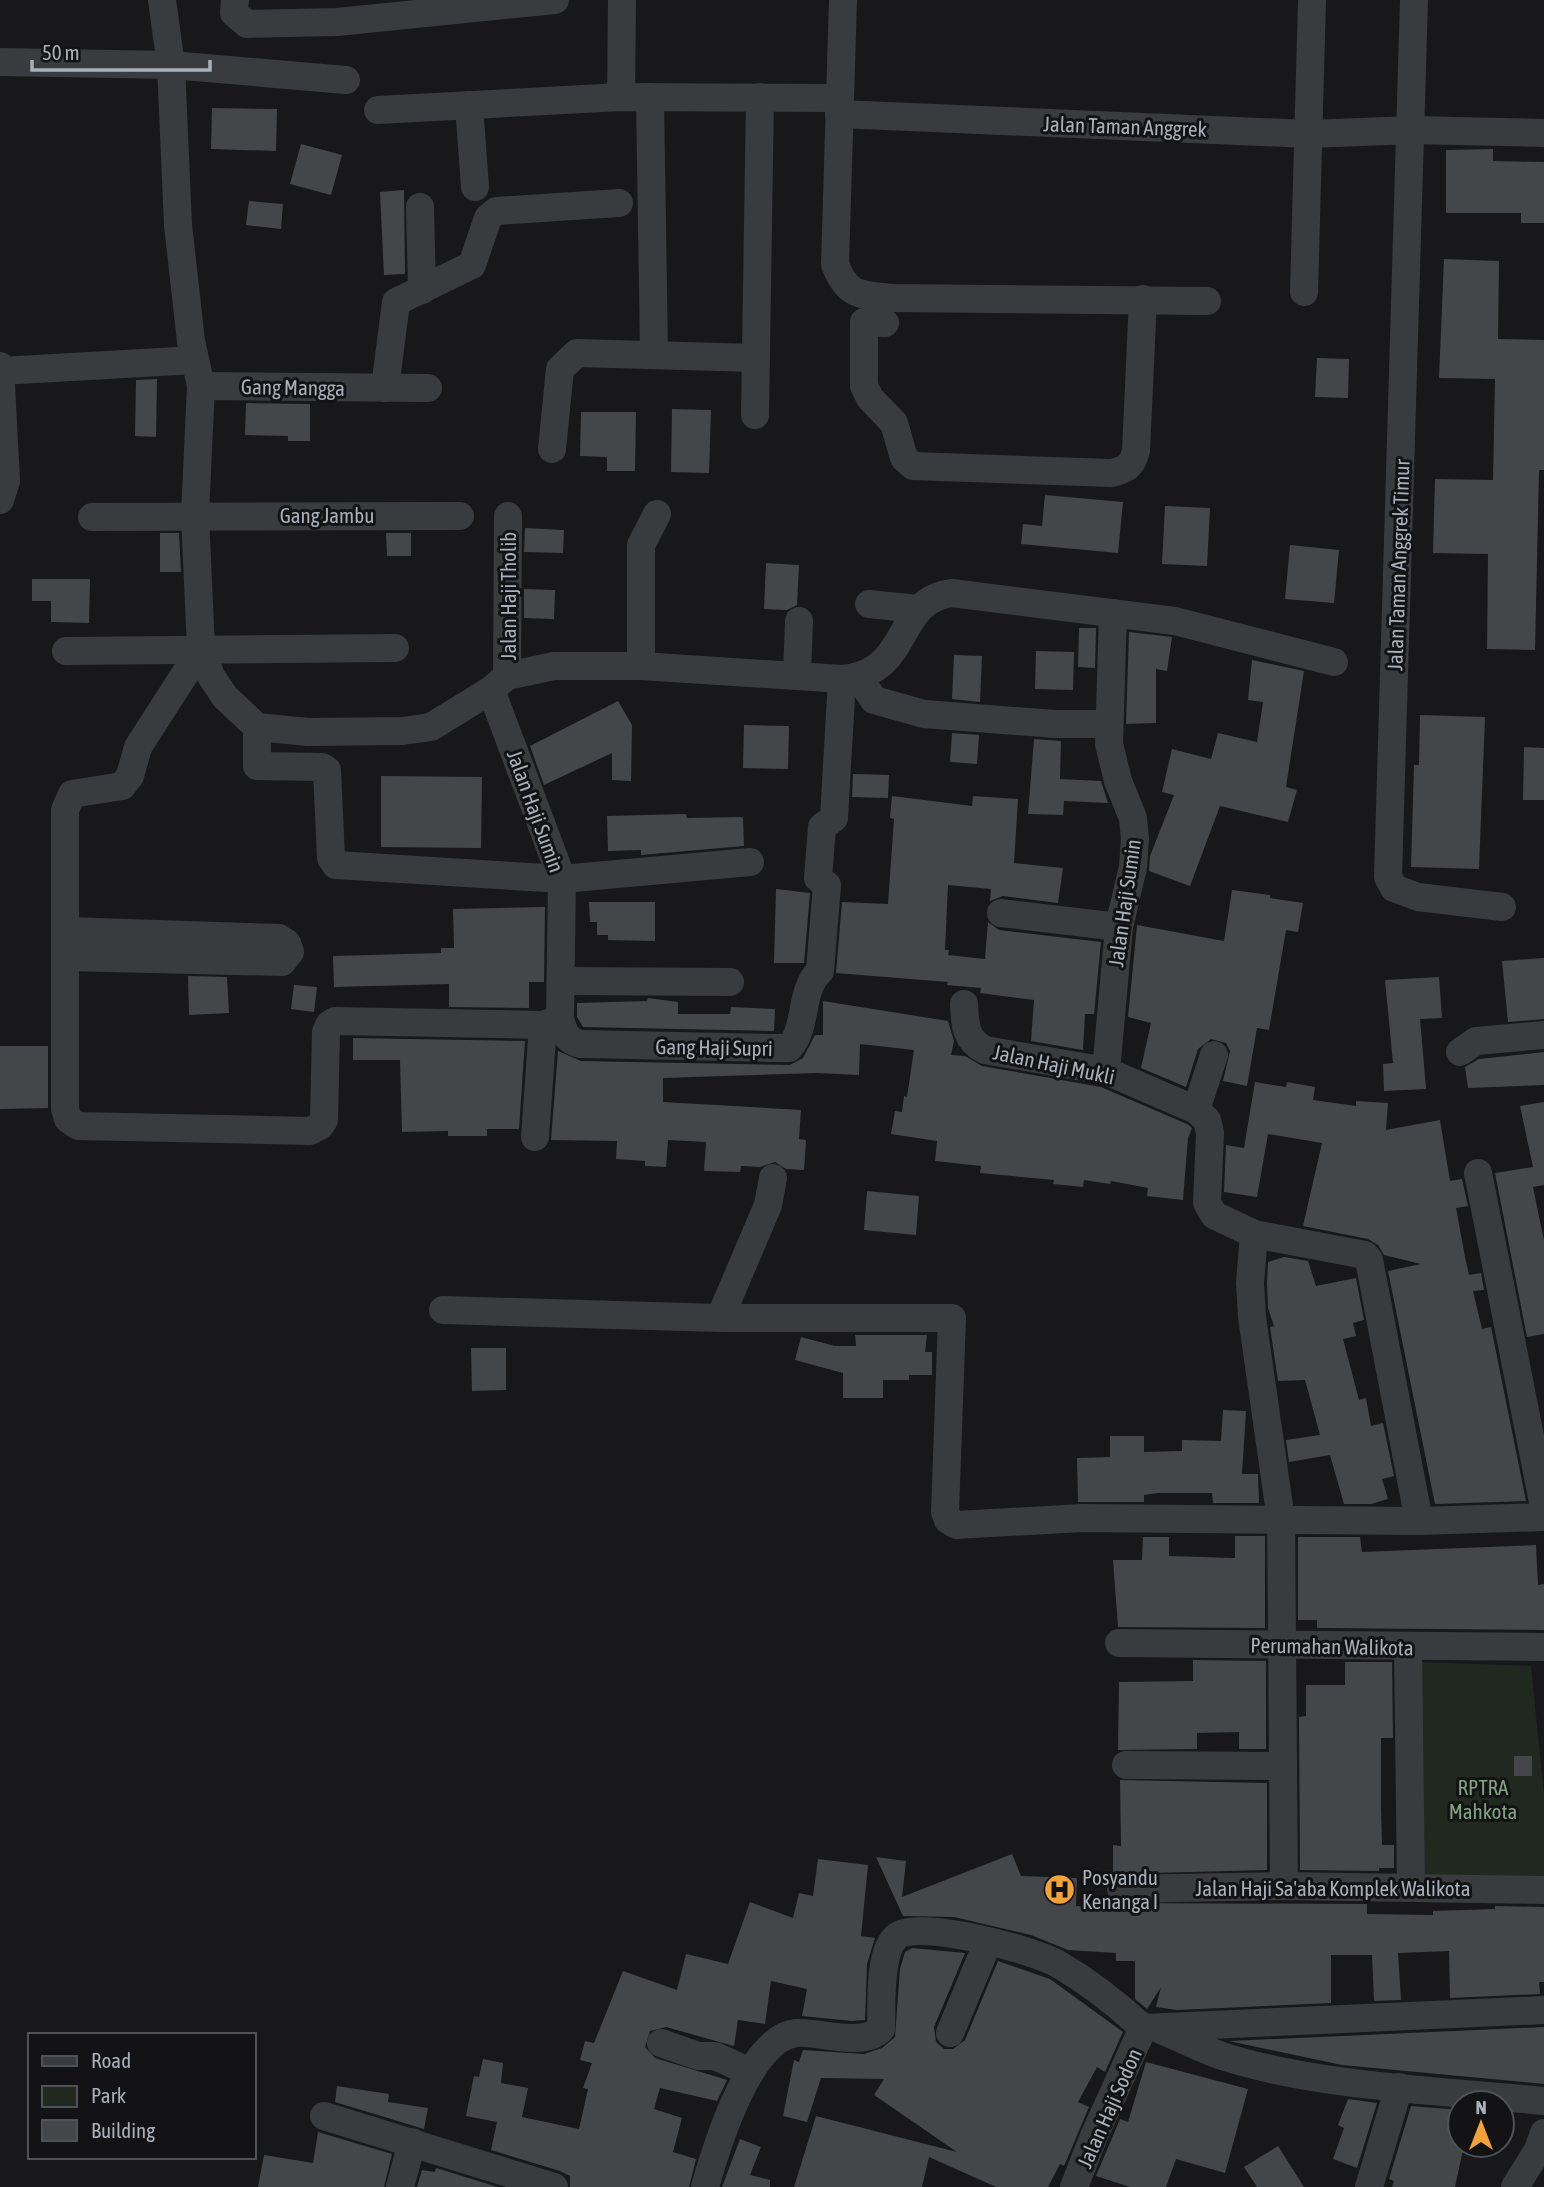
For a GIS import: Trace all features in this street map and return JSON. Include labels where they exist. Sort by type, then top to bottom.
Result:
[{"type":"street","points":[[162,0],[171,65],[178,225],[198,373],[195,515],[201,649],[211,676],[225,697],[257,727],[308,732],[403,731],[431,727],[499,683],[554,666],[641,666],[850,678],[876,671],[886,661],[925,601],[952,593],[1175,621],[1334,662]]},
{"type":"street","points":[[235,0],[234,13],[247,24],[337,11],[540,1]]},
{"type":"street","points":[[621,97],[622,0]]},
{"type":"street","points":[[843,0],[825,102],[835,264],[841,281],[857,295],[893,298],[1207,301]]},
{"type":"street","points":[[1304,292],[1312,0]]},
{"type":"street","name":"Jalan Taman Anggrek Timur","points":[[1414,0],[1388,877],[1394,888],[1418,897],[1502,907]]},
{"type":"street","points":[[0,62],[171,65],[346,80]]},
{"type":"street","name":"Jalan Taman Anggrek","points":[[378,110],[621,97],[760,97],[1309,134],[1412,130],[1544,133]]},
{"type":"street","points":[[650,97],[654,353]]},
{"type":"street","points":[[755,415],[760,97]]},
{"type":"street","points":[[469,105],[475,187]]},
{"type":"street","points":[[385,388],[394,306],[400,298],[472,265],[488,218],[496,211],[619,203]]},
{"type":"street","points":[[420,206],[422,290]]},
{"type":"street","points":[[885,323],[864,323],[864,386],[870,398],[894,423],[904,458],[913,466],[1111,473],[1124,471],[1133,462],[1136,451],[1143,299]]},
{"type":"street","points":[[552,449],[560,369],[577,353],[654,353],[754,358]]},
{"type":"street","name":"Gang Mangga","points":[[1,369],[71,367],[198,373],[385,388],[429,388]]},
{"type":"street","points":[[0,500],[6,481],[1,369]]},
{"type":"street","points":[[641,666],[641,545],[657,514]]},
{"type":"street","name":"Gang Jambu","points":[[92,517],[460,516]]},
{"type":"street","name":"Jalan Haji Tholib","points":[[499,683],[508,516]]},
{"type":"street","points":[[869,604],[918,609]]},
{"type":"street","name":"Jalan Haji Sumin","points":[[1106,1071],[1119,927],[1133,867],[1135,839],[1133,818],[1118,780],[1110,744],[1113,613]]},
{"type":"street","points":[[797,674],[799,621]]},
{"type":"street","points":[[66,651],[395,648]]},
{"type":"street","points":[[201,649],[138,747],[130,776],[122,786],[72,794],[67,802],[65,1109],[68,1119],[78,1126],[310,1131],[320,1126],[324,1120],[326,1032],[329,1025],[335,1021],[551,1022]]},
{"type":"street","points":[[850,678],[874,700],[924,714],[1055,724],[1109,724]]},
{"type":"street","name":"Gang Haji Supri","points":[[551,1022],[572,1042],[581,1044],[789,1048],[796,1040],[812,982],[820,971],[827,886],[818,878],[822,828],[834,818],[850,678]]},
{"type":"street","name":"Jalan Haji Sumin","points":[[499,683],[562,879],[563,981],[551,1022],[536,1137]]},
{"type":"street","points":[[257,727],[257,766],[322,767],[327,770],[331,858],[336,865],[562,879],[750,862]]},
{"type":"street","points":[[1001,914],[1119,927]]},
{"type":"street","points":[[279,938],[287,943],[290,952],[282,962],[67,944],[279,938]]},
{"type":"street","points":[[563,981],[730,982]]},
{"type":"street","name":"Jalan Haji Mukli","points":[[964,1004],[967,1032],[971,1040],[985,1050],[1106,1071],[1195,1110]]},
{"type":"street","points":[[1460,1052],[1476,1041],[1544,1035]]},
{"type":"street","points":[[1214,1055],[1195,1110],[1207,1120],[1210,1133],[1207,1203],[1214,1215],[1254,1234],[1365,1255],[1369,1260],[1419,1521]]},
{"type":"street","points":[[1478,1173],[1544,1507]]},
{"type":"street","points":[[720,1318],[768,1205],[773,1178]]},
{"type":"street","points":[[1254,1234],[1250,1283],[1252,1317],[1281,1520],[1284,1886]]},
{"type":"street","points":[[443,1310],[720,1318],[952,1318],[945,1511],[948,1520],[956,1525],[1082,1518],[1419,1521],[1544,1517]]},
{"type":"street","name":"Perumahan Walikota","points":[[1119,1643],[1544,1647]]},
{"type":"street","points":[[1408,1647],[1411,1888]]},
{"type":"street","points":[[1126,1765],[1283,1766]]},
{"type":"street","name":"Jalan Haji Sa'aba Komplek Walikota","points":[[1121,1889],[1284,1886],[1544,1890]]},
{"type":"street","points":[[705,2187],[714,2156],[750,2072],[771,2044],[795,2033],[860,2037],[877,2033],[881,2029],[883,1971],[888,1947],[897,1936],[921,1931],[988,1942],[1055,1962],[1149,2028],[1223,2056],[1303,2074],[1399,2087],[1544,2101]]},
{"type":"street","points":[[950,2033],[988,1942]]},
{"type":"street","points":[[1149,2028],[1544,2010]]},
{"type":"street","name":"Jalan Haji Sodon","points":[[1074,2187],[1094,2136],[1149,2028]]},
{"type":"street","points":[[661,2043],[698,2056],[715,2056],[750,2072]]},
{"type":"street","points":[[1369,2187],[1399,2087]]},
{"type":"street","points":[[324,2116],[554,2187]]},
{"type":"street","points":[[1515,2187],[1538,2150],[1544,2133]]},
{"type":"street","points":[[400,2187],[412,2142]]},
{"type":"green space","name":"RPTRA Mahkota","points":[[1420,1662],[1531,1666],[1544,1795],[1544,1878],[1422,1880]]},
{"type":"building","points":[[212,108],[277,109],[276,151],[211,149]]},
{"type":"building","points":[[301,144],[342,155],[331,195],[290,184]]},
{"type":"building","points":[[1493,149],[1493,161],[1544,162],[1544,223],[1521,223],[1521,213],[1446,213],[1446,150]]},
{"type":"building","points":[[404,190],[405,274],[384,275],[380,192]]},
{"type":"building","points":[[249,201],[283,204],[281,229],[246,225]]},
{"type":"building","points":[[1444,259],[1499,261],[1498,339],[1544,340],[1544,470],[1539,470],[1535,650],[1487,649],[1488,554],[1433,553],[1435,479],[1493,480],[1495,379],[1439,378]]},
{"type":"building","points":[[1317,358],[1349,359],[1348,398],[1315,397]]},
{"type":"building","points":[[157,379],[156,437],[135,436],[136,380]]},
{"type":"building","points":[[246,403],[310,404],[310,441],[288,441],[288,436],[245,435]]},
{"type":"building","points":[[672,409],[711,410],[709,473],[671,472]]},
{"type":"building","points":[[581,412],[636,412],[635,471],[607,471],[607,457],[580,456]]},
{"type":"building","points":[[1045,495],[1123,502],[1118,553],[1021,544],[1023,524],[1042,526]]},
{"type":"building","points":[[1165,506],[1210,508],[1207,566],[1162,564]]},
{"type":"building","points":[[525,528],[564,530],[563,553],[524,552]]},
{"type":"building","points":[[160,533],[179,533],[181,572],[160,572]]},
{"type":"building","points":[[386,533],[411,533],[411,556],[387,556]]},
{"type":"building","points":[[1290,545],[1339,550],[1334,603],[1285,599]]},
{"type":"building","points":[[766,563],[799,565],[797,605],[787,610],[764,609]]},
{"type":"building","points":[[32,579],[90,579],[89,623],[51,622],[51,601],[32,601]]},
{"type":"building","points":[[524,589],[555,590],[554,619],[524,618]]},
{"type":"building","points":[[1079,628],[1096,628],[1095,668],[1078,667]]},
{"type":"building","points":[[1129,632],[1172,637],[1167,671],[1156,669],[1156,723],[1126,724]]},
{"type":"building","points":[[1036,651],[1074,652],[1073,690],[1035,689]]},
{"type":"building","points":[[954,655],[982,656],[980,702],[952,699]]},
{"type":"building","points":[[1252,660],[1304,671],[1286,787],[1297,790],[1288,822],[1220,806],[1190,886],[1149,871],[1150,856],[1174,795],[1162,792],[1172,749],[1211,759],[1218,733],[1257,742],[1263,702],[1248,700]]},
{"type":"building","points":[[618,701],[632,725],[631,781],[612,780],[612,753],[544,785],[530,746]]},
{"type":"building","points":[[1420,715],[1485,717],[1479,869],[1411,867],[1414,765],[1419,765]]},
{"type":"building","points":[[744,725],[789,726],[788,769],[743,768]]},
{"type":"building","points":[[952,733],[979,735],[977,764],[950,762]]},
{"type":"building","points":[[1034,739],[1061,741],[1060,779],[1101,781],[1108,803],[1064,801],[1063,815],[1028,814]]},
{"type":"building","points":[[1524,747],[1544,748],[1544,800],[1523,800]]},
{"type":"building","points":[[853,774],[889,775],[888,798],[852,797]]},
{"type":"building","points":[[381,776],[482,777],[481,848],[381,847]]},
{"type":"building","points":[[892,796],[972,806],[973,796],[1018,799],[1014,863],[1063,868],[1058,903],[1003,896],[990,901],[991,889],[948,885],[945,950],[949,950],[948,955],[985,959],[988,922],[999,930],[1101,942],[1094,1014],[1085,1014],[1083,1050],[1031,1041],[1034,1000],[980,993],[981,988],[947,985],[948,982],[836,973],[842,902],[888,904],[894,819],[890,818]]},
{"type":"building","points":[[686,814],[687,818],[743,817],[744,846],[641,855],[641,850],[608,851],[607,816]]},
{"type":"building","points":[[776,889],[810,893],[804,963],[774,963]]},
{"type":"building","points":[[1232,890],[1303,903],[1298,932],[1286,930],[1269,1030],[1257,1028],[1247,1086],[1223,1081],[1230,1051],[1226,1043],[1211,1039],[1198,1049],[1186,1087],[1141,1068],[1151,1023],[1128,1017],[1137,925],[1224,941]]},
{"type":"building","points":[[589,902],[655,902],[655,941],[608,940],[608,935],[597,935],[597,922],[590,922]]},
{"type":"building","points":[[545,907],[544,982],[529,982],[529,1008],[449,1007],[449,984],[334,987],[333,956],[441,953],[441,948],[454,948],[453,909]]},
{"type":"building","points":[[1544,958],[1544,1019],[1508,1022],[1502,961]]},
{"type":"building","points":[[188,976],[227,977],[229,1013],[189,1015]]},
{"type":"building","points":[[1439,977],[1442,1018],[1420,1019],[1426,1089],[1384,1091],[1383,1064],[1393,1063],[1385,980]]},
{"type":"building","points":[[294,985],[317,987],[314,1012],[291,1009]]},
{"type":"building","points":[[648,998],[678,1002],[678,1014],[730,1014],[731,1007],[775,1009],[774,1031],[583,1027],[577,1017],[577,1003],[647,1001]]},
{"type":"building","points":[[823,1001],[948,1021],[954,1041],[951,1055],[965,1056],[982,1066],[1101,1087],[1187,1124],[1192,1128],[1188,1138],[1183,1200],[1147,1196],[1148,1188],[1111,1181],[1110,1184],[1084,1180],[1083,1187],[1053,1184],[1054,1180],[980,1173],[981,1166],[935,1161],[937,1141],[891,1134],[895,1111],[902,1112],[904,1096],[907,1097],[914,1050],[860,1044],[859,1075],[816,1073],[663,1078],[663,1102],[801,1110],[799,1139],[806,1140],[804,1170],[786,1169],[775,1162],[760,1167],[741,1166],[740,1172],[704,1171],[706,1142],[668,1140],[666,1167],[645,1166],[645,1161],[616,1159],[617,1141],[551,1140],[558,1051],[581,1061],[790,1065],[803,1058],[815,1035],[823,1035]]},
{"type":"building","points":[[353,1038],[525,1041],[519,1129],[487,1129],[487,1136],[448,1136],[448,1131],[402,1132],[400,1060],[353,1060]]},
{"type":"building","points":[[0,1046],[48,1046],[48,1108],[0,1109]]},
{"type":"building","points":[[1544,1052],[1544,1085],[1468,1088],[1465,1067],[1479,1059]]},
{"type":"building","points":[[1255,1082],[1286,1087],[1287,1082],[1315,1087],[1313,1100],[1356,1106],[1356,1101],[1388,1103],[1386,1130],[1440,1120],[1450,1181],[1462,1179],[1468,1206],[1456,1208],[1465,1257],[1469,1275],[1481,1273],[1484,1290],[1473,1291],[1482,1329],[1491,1327],[1526,1501],[1435,1504],[1388,1271],[1421,1264],[1384,1255],[1378,1245],[1368,1239],[1303,1226],[1322,1143],[1268,1134],[1257,1197],[1224,1192],[1226,1145],[1244,1148]]},
{"type":"building","points":[[1544,1102],[1544,1185],[1533,1187],[1544,1241],[1544,1334],[1527,1337],[1495,1173],[1533,1167],[1520,1106]]},
{"type":"building","points":[[867,1191],[919,1196],[916,1235],[864,1230]]},
{"type":"building","points":[[1284,1257],[1308,1261],[1316,1286],[1356,1278],[1364,1320],[1353,1323],[1356,1336],[1343,1339],[1359,1400],[1366,1398],[1371,1426],[1383,1423],[1394,1476],[1382,1479],[1388,1499],[1371,1504],[1344,1504],[1330,1455],[1289,1462],[1286,1440],[1320,1435],[1305,1380],[1278,1381],[1270,1327],[1274,1326],[1268,1308],[1268,1262]]},
{"type":"building","points":[[855,1335],[927,1335],[925,1352],[932,1352],[932,1375],[909,1375],[909,1380],[883,1380],[883,1398],[843,1398],[843,1373],[795,1360],[801,1337],[835,1346],[856,1346]]},
{"type":"building","points":[[471,1348],[506,1348],[506,1390],[472,1391]]},
{"type":"building","points":[[1223,1410],[1246,1411],[1242,1474],[1258,1474],[1259,1503],[1213,1503],[1212,1493],[1158,1493],[1144,1495],[1144,1502],[1078,1502],[1077,1458],[1110,1457],[1110,1436],[1144,1436],[1144,1452],[1182,1451],[1182,1440],[1221,1441]]},
{"type":"building","points":[[1235,1536],[1265,1536],[1265,1628],[1118,1627],[1113,1560],[1142,1560],[1143,1537],[1169,1537],[1169,1556],[1235,1558]]},
{"type":"building","points":[[1298,1537],[1360,1537],[1362,1552],[1536,1545],[1538,1585],[1544,1584],[1544,1630],[1317,1628],[1317,1620],[1298,1620]]},
{"type":"building","points":[[1193,1660],[1266,1661],[1266,1749],[1239,1749],[1239,1732],[1197,1733],[1197,1749],[1118,1750],[1119,1682],[1193,1681]]},
{"type":"building","points":[[1345,1662],[1392,1662],[1393,1738],[1381,1738],[1381,1807],[1382,1845],[1394,1845],[1394,1868],[1379,1868],[1379,1871],[1300,1870],[1299,1717],[1306,1716],[1306,1685],[1345,1685]]},
{"type":"building","points":[[1514,1756],[1532,1756],[1532,1776],[1514,1776]]},
{"type":"building","points":[[1120,1780],[1267,1783],[1267,1870],[1113,1874],[1113,1845],[1121,1846]]},
{"type":"building","points":[[1012,1854],[1021,1876],[1077,1878],[1076,1906],[1113,1908],[1113,1903],[1367,1904],[1367,1914],[1433,1915],[1433,1911],[1495,1909],[1495,1906],[1544,1907],[1544,1982],[1539,1982],[1540,1994],[1450,1998],[1449,1951],[1398,1953],[1401,2000],[1374,2001],[1372,1955],[1331,1955],[1331,2003],[1177,2010],[1156,2007],[1161,1987],[1147,2009],[1135,1999],[1135,1961],[1116,1961],[1116,1953],[1068,1950],[1031,1935],[954,1917],[903,1916],[876,1857],[906,1861],[902,1897]]},
{"type":"building","points":[[818,1859],[868,1865],[861,1936],[875,1938],[867,1964],[865,2020],[802,2016],[807,1989],[771,1981],[765,2024],[738,2020],[734,2046],[666,2027],[650,2031],[645,2047],[655,2058],[727,2080],[717,2101],[660,2088],[654,2109],[682,2118],[673,2152],[696,2159],[689,2187],[570,2187],[570,2176],[560,2171],[491,2150],[497,2122],[466,2116],[474,2076],[479,2077],[483,2059],[503,2063],[501,2083],[528,2088],[522,2117],[579,2129],[588,2089],[583,2088],[592,2063],[580,2060],[585,2041],[594,2043],[623,1971],[677,1990],[686,1954],[728,1964],[750,1902],[793,1918],[799,1893],[813,1896]]},
{"type":"building","points":[[912,1948],[965,1953],[934,2027],[936,2042],[944,2049],[953,2049],[965,2040],[998,1961],[1050,1979],[1123,2032],[1105,2072],[1097,2067],[1078,2102],[1089,2107],[1064,2166],[1060,2164],[1048,2187],[996,2187],[929,2157],[922,2187],[794,2187],[816,2116],[957,2152],[874,2095],[884,2079],[821,2078],[807,2122],[783,2116],[794,2060],[799,2062],[803,2050],[864,2054],[882,2048],[895,2037],[900,1969],[905,1952]]},
{"type":"building","points":[[1544,2027],[1544,2084],[1342,2065],[1229,2041]]},
{"type":"building","points":[[1146,2062],[1248,2089],[1225,2173],[1176,2159],[1166,2187],[1130,2187],[1096,2176],[1120,2119],[1128,2122]]},
{"type":"building","points":[[337,2086],[389,2094],[388,2102],[428,2108],[424,2129],[335,2102]]},
{"type":"building","points":[[1348,2099],[1377,2103],[1357,2168],[1333,2159],[1344,2128],[1338,2125]]},
{"type":"building","points":[[1411,2106],[1446,2109],[1446,2159],[1461,2159],[1455,2187],[1392,2187],[1394,2181],[1389,2179]]},
{"type":"building","points":[[318,2132],[392,2154],[384,2187],[258,2187],[264,2155],[313,2163]]},
{"type":"building","points":[[740,2139],[761,2147],[750,2175],[770,2180],[770,2187],[722,2187]]},
{"type":"building","points":[[1278,2146],[1304,2187],[1257,2187],[1244,2167]]},
{"type":"building","points":[[436,2168],[498,2187],[417,2187],[422,2170],[435,2172]]},
{"type":"place","name":"Posyandu Kenanga I","points":[[1059,1889]]}]
